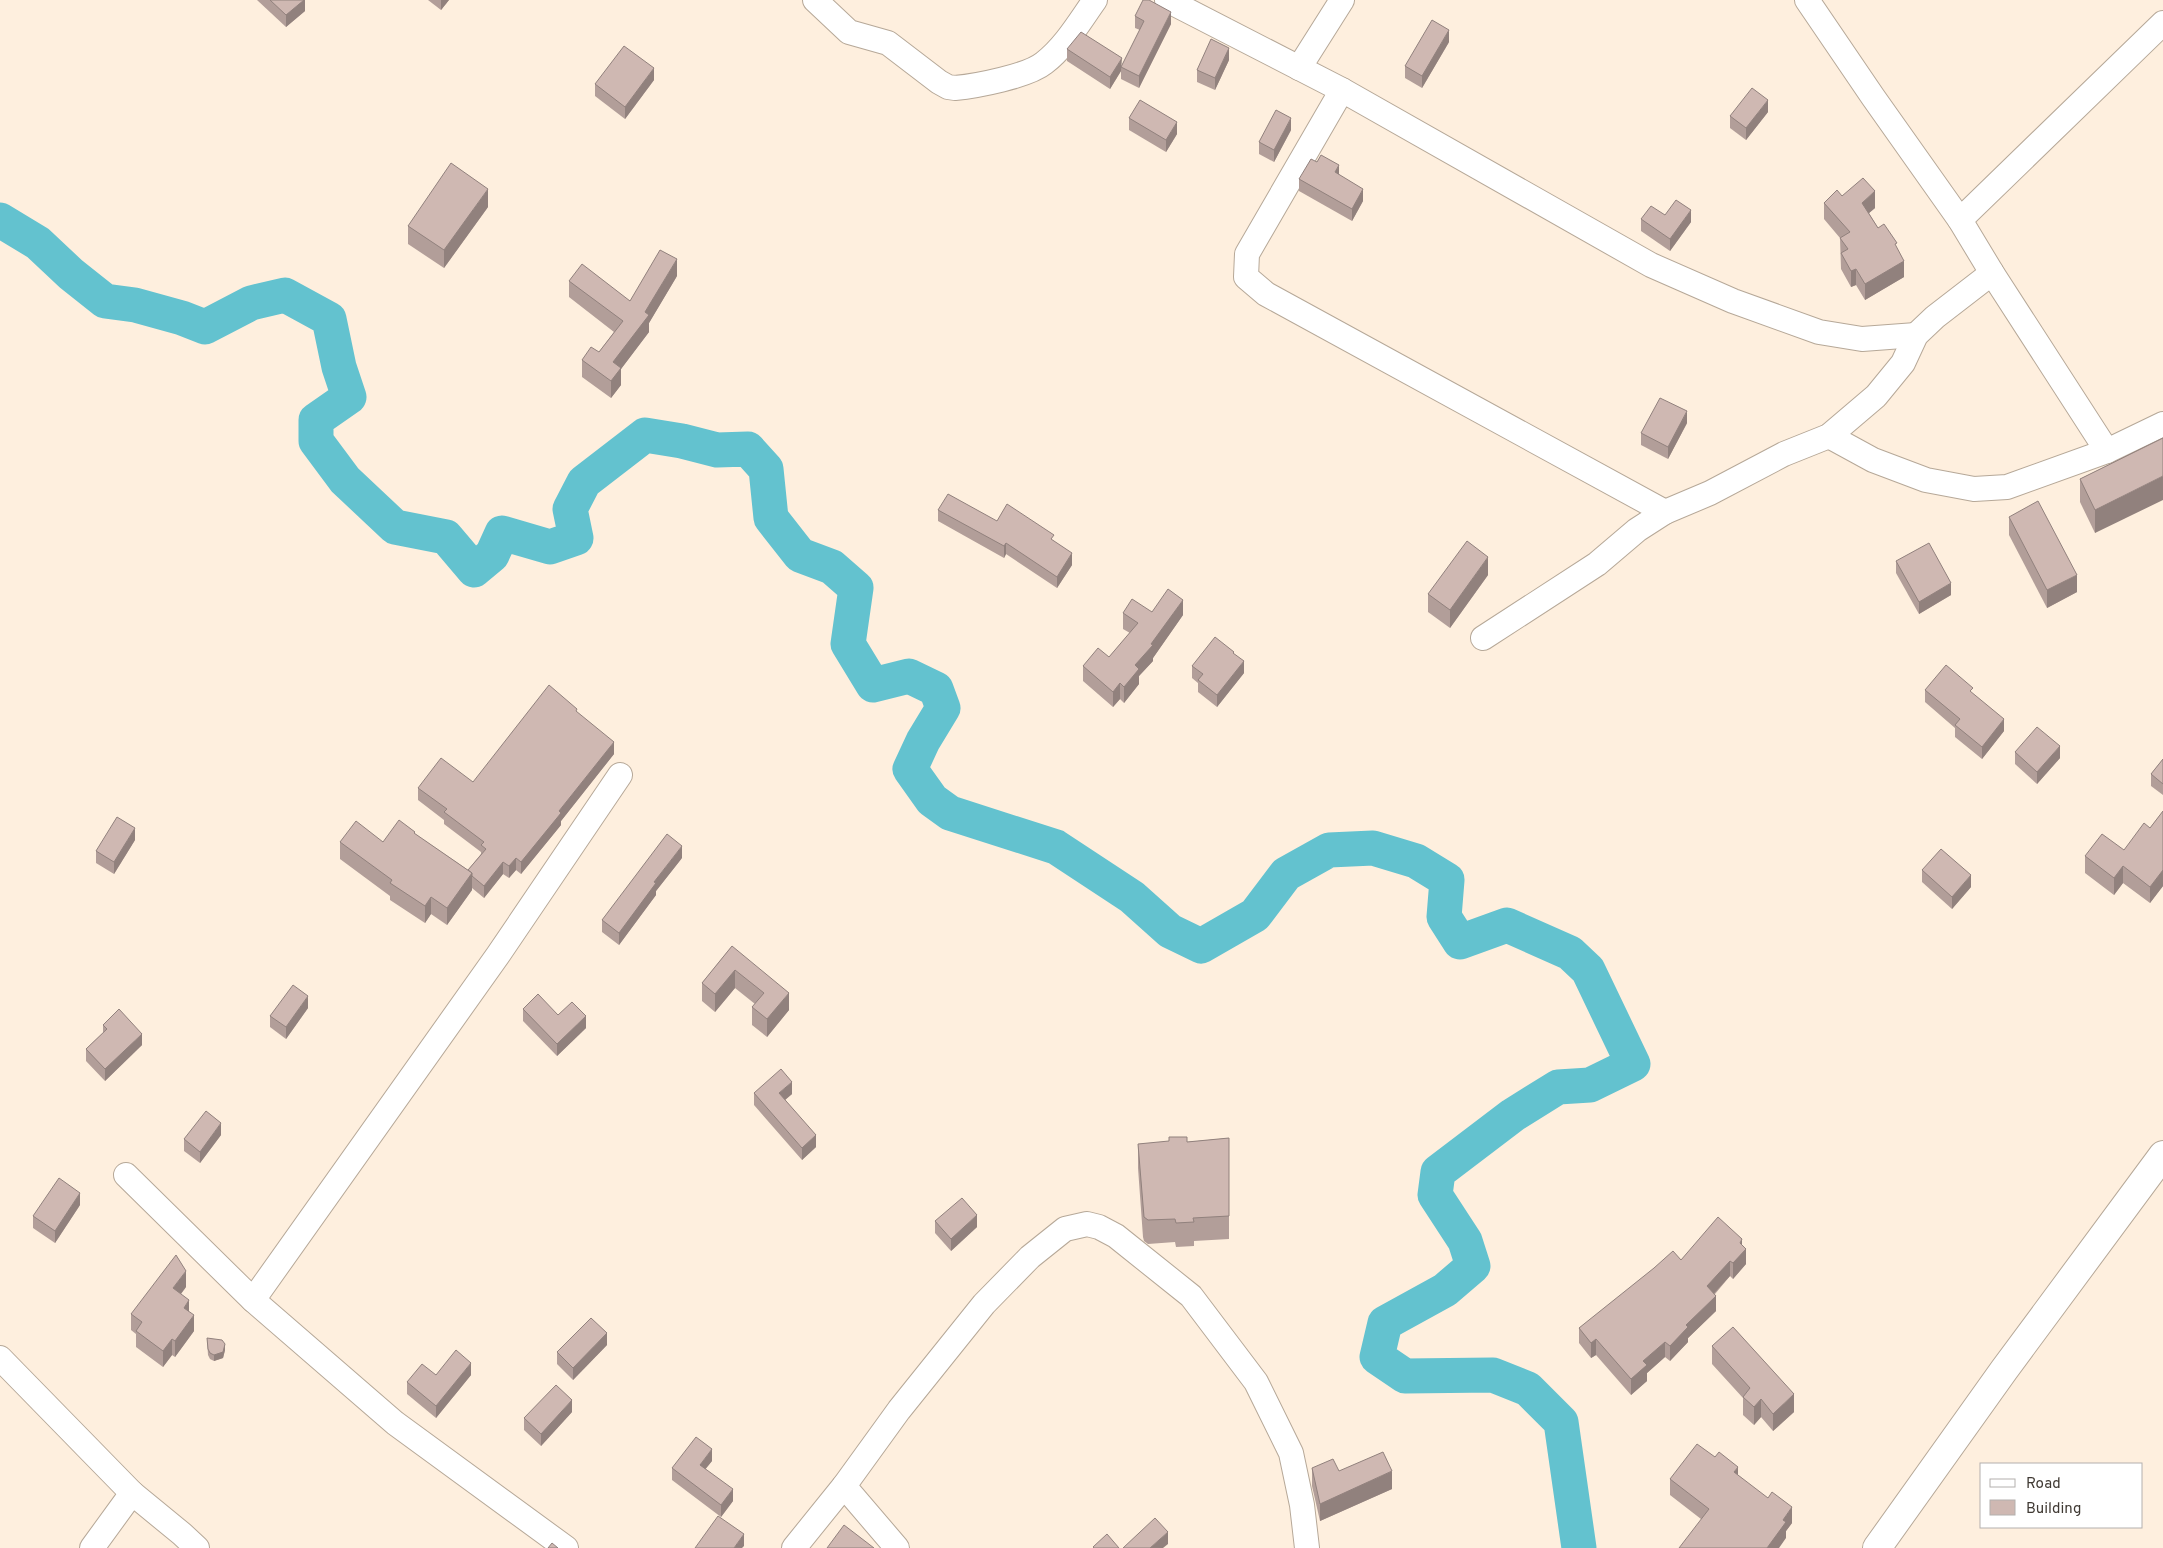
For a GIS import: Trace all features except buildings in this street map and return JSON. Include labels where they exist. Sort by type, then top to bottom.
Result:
[{"type":"main road","points":[[1877,1548],[2004,1370],[2163,1155]]},
{"type":"street","points":[[815,0],[849,32],[888,43],[939,82],[948,87],[955,88],[1033,71],[1045,63],[1061,46],[1096,0]]},
{"type":"street","points":[[1167,0],[1342,90],[1651,265],[1733,301],[1819,332],[1862,340],[1916,335]]},
{"type":"street","points":[[1299,68],[1342,0]]},
{"type":"street","points":[[1807,0],[1872,98],[1960,220],[2107,452]]},
{"type":"street","points":[[1960,220],[2163,23]]},
{"type":"street","points":[[1342,90],[1247,254],[1246,277],[1266,294],[1664,512]]},
{"type":"street","points":[[1483,638],[1597,564],[1637,530],[1664,512],[1710,493],[1784,454],[1829,436],[1876,396],[1903,363],[1916,335],[1935,317],[1992,273]]},
{"type":"street","points":[[1829,436],[1873,460],[1926,480],[1974,489],[2007,486],[2107,452],[2163,424]]},
{"type":"street","points":[[253,1300],[498,955],[620,776]]},
{"type":"street","points":[[126,1175],[253,1300],[395,1422],[566,1548]]},
{"type":"street","points":[[794,1548],[844,1486],[899,1410],[984,1304],[1030,1257],[1065,1229],[1087,1224],[1099,1227],[1116,1236],[1191,1296],[1256,1382],[1291,1453],[1302,1504],[1307,1548]]},
{"type":"street","points":[[0,1358],[132,1493],[197,1548]]},
{"type":"street","points":[[844,1486],[897,1548]]},
{"type":"street","points":[[92,1548],[132,1493]]},
{"type":"waterway","points":[[0,220],[38,243],[71,274],[105,301],[135,305],[182,318],[205,327],[251,303],[285,295],[329,319],[339,367],[349,397],[316,420],[316,441],[345,480],[395,527],[446,537],[474,570],[492,555],[502,533],[550,547],[576,538],[570,509],[584,482],[645,435],[682,441],[717,450],[748,449],[766,469],[771,518],[800,555],[832,567],[856,588],[848,644],[873,685],[909,676],[936,689],[943,708],[923,741],[910,769],[932,800],[950,813],[1056,847],[1132,897],[1170,931],[1201,946],[1255,915],[1286,874],[1329,850],[1373,848],[1416,861],[1447,880],[1444,917],[1460,942],[1507,925],[1570,953],[1588,970],[1633,1064],[1590,1085],[1558,1087],[1513,1115],[1438,1172],[1435,1195],[1465,1241],[1473,1266],[1445,1290],[1385,1323],[1377,1357],[1405,1376],[1493,1375],[1528,1389],[1561,1422],[1579,1548]]}]
